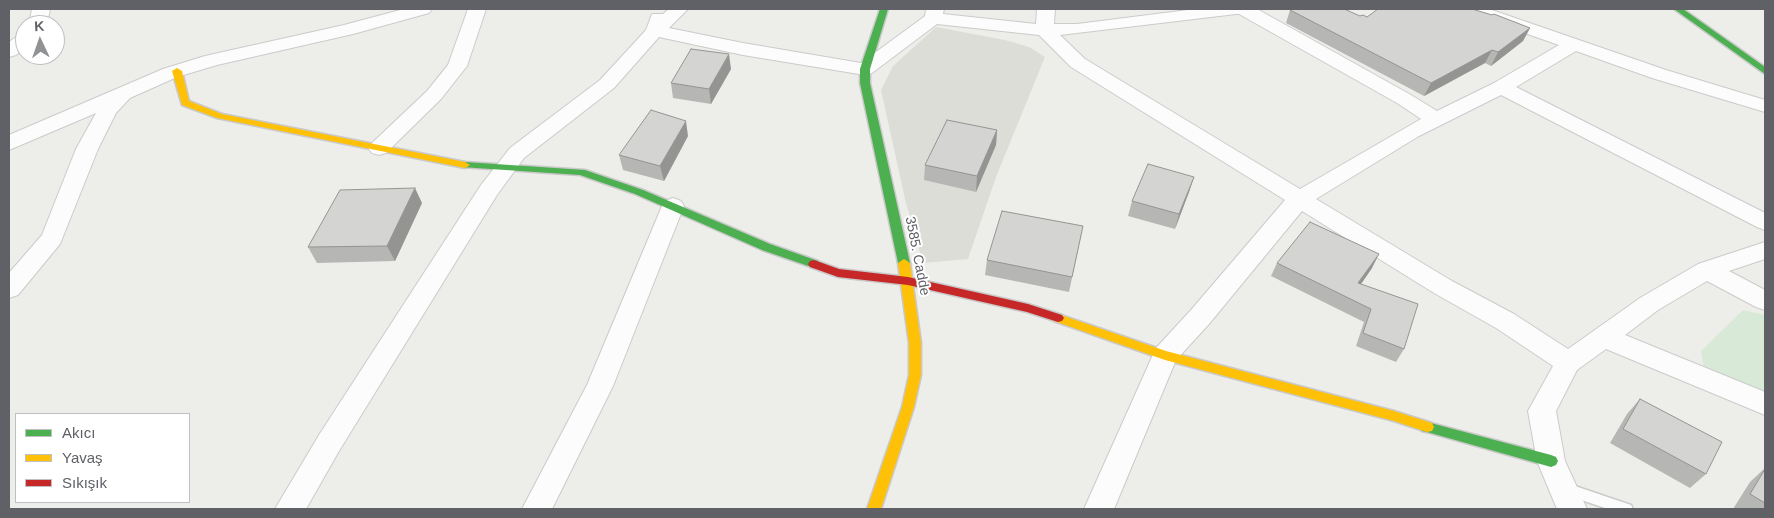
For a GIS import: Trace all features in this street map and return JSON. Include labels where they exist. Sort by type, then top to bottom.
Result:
[{"type":"street","points":[[346,30],[351,9]]},
{"type":"street","points":[[346,30],[372,9]]},
{"type":"street","points":[[9,143],[177,71],[212,60],[346,30],[423,9]]},
{"type":"street","points":[[379,148],[434,95],[457,66],[477,9]]},
{"type":"street","points":[[290,509],[334,434],[489,190],[517,153],[607,84],[658,20],[679,9]]},
{"type":"street","name":"3585. Cadde","points":[[874,509],[908,407],[915,375],[915,343],[908,281],[868,103],[865,69],[884,9]]},
{"type":"street","points":[[658,20],[743,49],[865,69],[934,14],[1045,19],[1077,29],[1236,9]]},
{"type":"street","points":[[1244,9],[1404,99],[1436,120]]},
{"type":"street","points":[[1473,9],[1660,74],[1765,106]]},
{"type":"street","points":[[1678,9],[1765,71]]},
{"type":"street","points":[[1045,19],[1078,63],[1443,287],[1504,321],[1568,363]]},
{"type":"street","points":[[1099,509],[1165,355],[1200,317],[1299,198],[1575,44]]},
{"type":"street","points":[[177,71],[184,103],[220,116],[457,165],[581,172],[673,206],[766,247],[838,273],[908,281],[1028,308],[1165,355],[1394,416],[1459,437],[1551,461]]},
{"type":"street","points":[[1501,87],[1765,222]]},
{"type":"street","points":[[9,289],[52,238],[87,149],[107,111],[123,94]]},
{"type":"street","points":[[536,509],[600,386],[673,206]]},
{"type":"street","points":[[1567,499],[1551,461],[1542,411],[1568,363],[1649,304],[1706,270],[1765,250]]},
{"type":"street","points":[[1706,270],[1765,301]]},
{"type":"street","points":[[1604,337],[1765,404]]},
{"type":"lane","points":[[1567,499],[1626,509]]},
{"type":"shaded area","points":[[936,27],[1005,40],[1029,47],[1045,57],[996,177],[968,259],[923,263],[905,199],[881,90],[893,66]]},
{"type":"green space","points":[[1743,310],[1765,315],[1765,395],[1709,373],[1704,369],[1701,351]]},
{"type":"building","points":[[1344,9],[1367,17],[1378,9],[1472,9],[1494,14],[1530,28],[1498,52],[1492,50],[1431,83],[1290,10]]},
{"type":"building","points":[[691,49],[729,54],[709,89],[671,83]]},
{"type":"building","points":[[651,110],[686,121],[660,166],[619,155]]},
{"type":"building","points":[[947,120],[997,130],[977,176],[925,165]]},
{"type":"building","points":[[1148,164],[1194,177],[1179,214],[1132,201]]},
{"type":"building","points":[[415,188],[387,246],[308,247],[340,190]]},
{"type":"building","points":[[1002,211],[1083,226],[1072,277],[987,260]]},
{"type":"building","points":[[1310,222],[1379,254],[1358,283],[1418,304],[1404,349],[1363,333],[1371,309],[1277,263]]},
{"type":"building","points":[[1640,399],[1722,442],[1706,474],[1623,429]]},
{"type":"building","points":[[1765,469],[1765,503],[1750,494]]},
{"type":"traffic: fast","points":[[884,9],[865,69],[865,83],[904,263]]},
{"type":"traffic: fast","points":[[1678,9],[1765,71]]},
{"type":"traffic: fast","points":[[465,165],[581,172],[639,192],[766,247],[814,264]]},
{"type":"traffic: fast","points":[[1427,427],[1551,461]]},
{"type":"traffic: slow","points":[[177,71],[185,103],[220,116],[465,165]]},
{"type":"traffic: slow","points":[[874,509],[908,407],[915,375],[915,343],[904,263]]},
{"type":"traffic: slow","points":[[1058,318],[1165,355],[1394,416],[1427,427]]},
{"type":"traffic: jam","points":[[814,264],[838,273],[908,281],[1028,308],[1058,318]]}]
